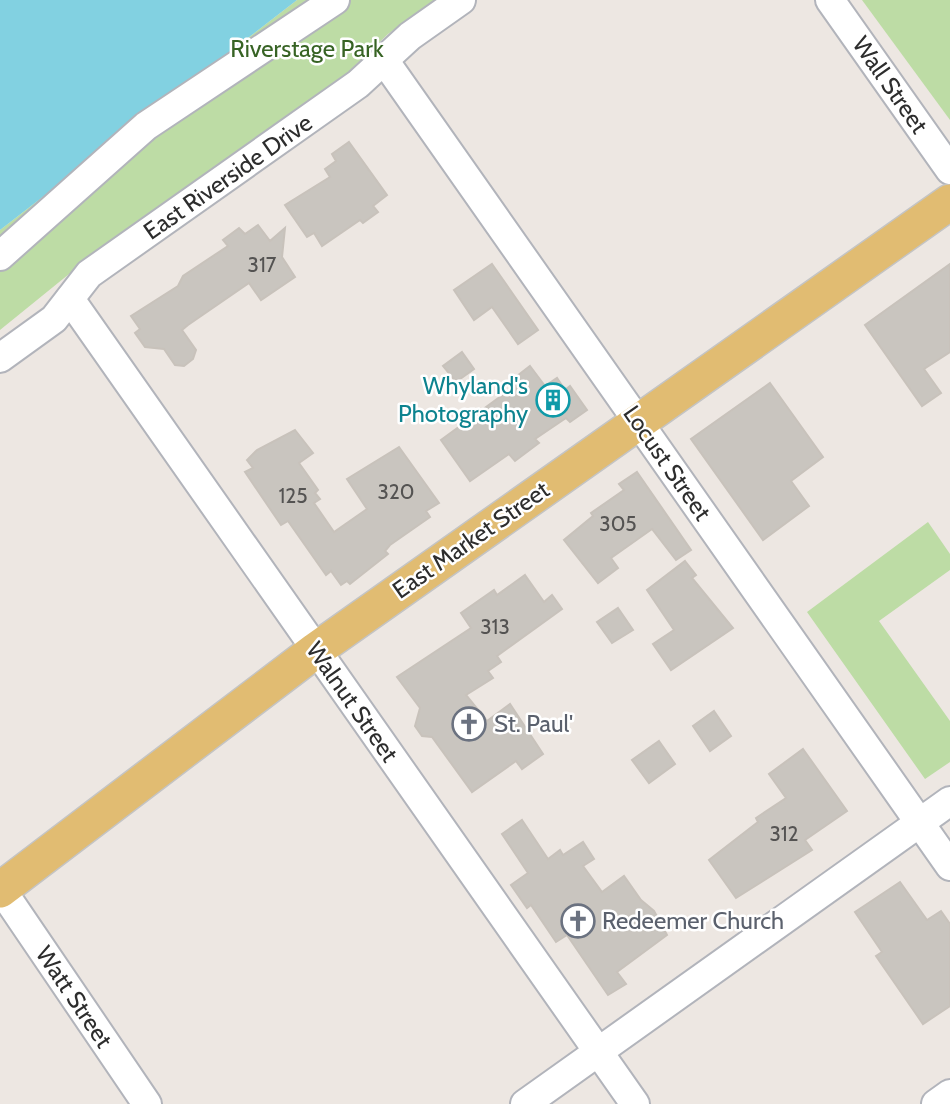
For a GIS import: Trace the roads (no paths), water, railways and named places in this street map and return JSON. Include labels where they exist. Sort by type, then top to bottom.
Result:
[{"type":"main road","name":"East Market Street","points":[[1,890],[316,650],[950,202]]},
{"type":"street","points":[[0,256],[146,126],[335,0]]},
{"type":"street","name":"East Riverside Drive","points":[[0,358],[54,319],[89,274],[358,84],[410,36],[461,0]]},
{"type":"street","name":"Wall Street","points":[[830,0],[950,170]]},
{"type":"street","name":"Locust Street","points":[[384,60],[950,866]]},
{"type":"street","name":"Walnut Street","points":[[69,299],[635,1104]]},
{"type":"street","points":[[525,1104],[950,801]]},
{"type":"street","name":"Watt Street","points":[[1,890],[147,1104]]},
{"type":"street","points":[[936,1104],[950,1094]]},
{"type":"water","points":[[0,0],[297,0],[0,230]]},
{"type":"place","name":"Whyland's Photography","points":[[553,400]]},
{"type":"place","name":"St. Paul'","points":[[469,724]]},
{"type":"place","name":"Redeemer Church","points":[[578,921]]},
{"type":"park label","name":"Riverstage Park","points":[[307,49]]}]
